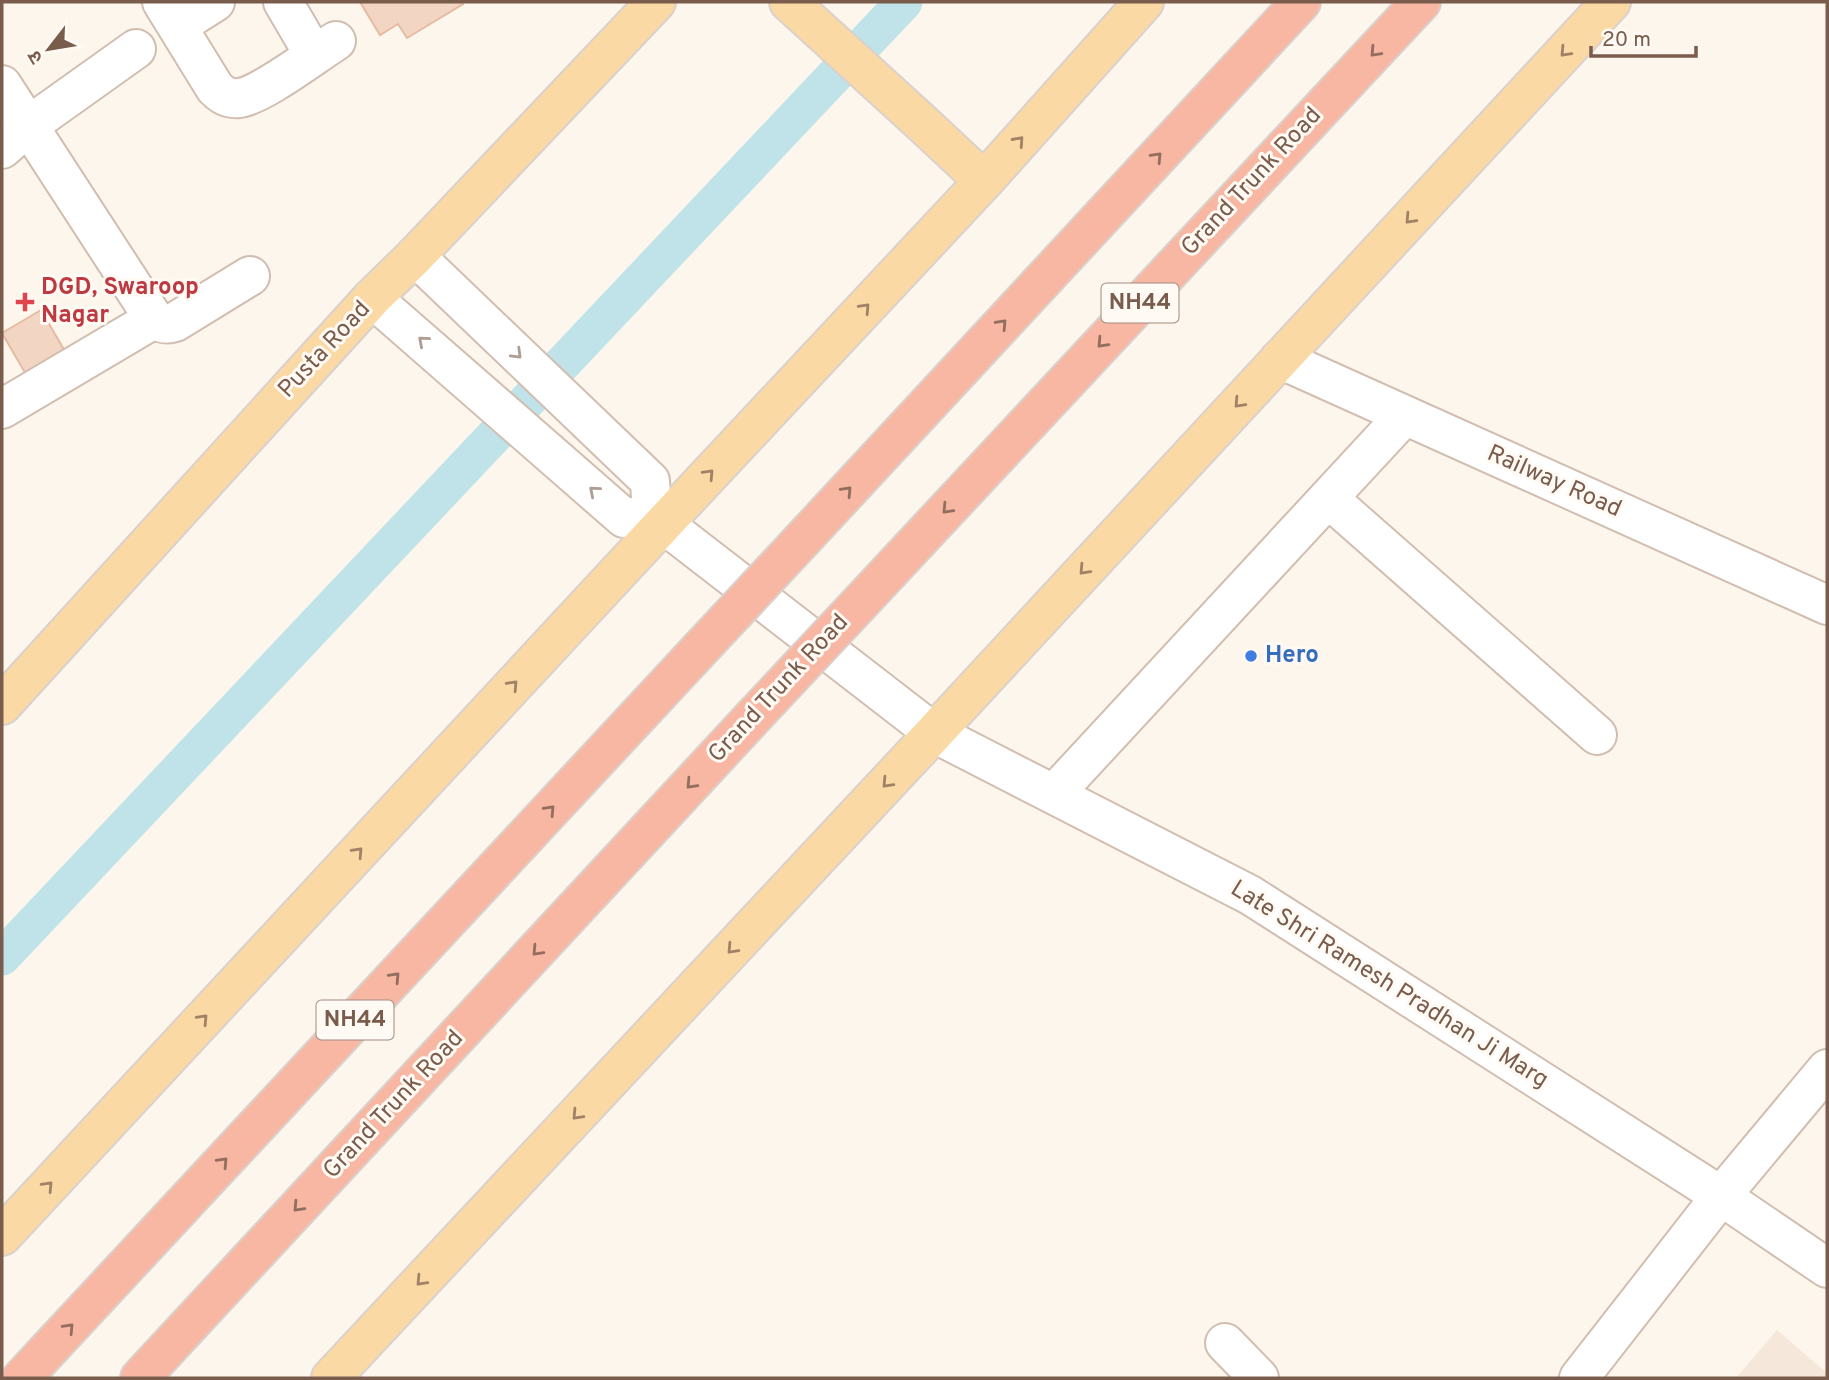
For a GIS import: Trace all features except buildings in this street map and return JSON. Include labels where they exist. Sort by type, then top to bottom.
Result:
[{"type":"highway","name":"NH44","points":[[22,1378],[1301,2]]},
{"type":"highway","name":"Grand Trunk Road","points":[[140,1378],[1421,2]]},
{"type":"main road","name":"Pusta Road","points":[[2,705],[372,298],[656,2]]},
{"type":"main road","points":[[789,2],[984,181]]},
{"type":"main road","points":[[2,1236],[657,520],[984,181],[1144,2]]},
{"type":"main road","points":[[331,1378],[934,733],[1611,2]]},
{"type":"street","points":[[215,2],[169,14],[215,88],[224,96],[237,98],[264,88],[325,48],[283,2]]},
{"type":"street","points":[[15,137],[136,49]]},
{"type":"street","points":[[2,85],[15,137],[160,324],[169,325],[175,322],[250,276]]},
{"type":"street","points":[[372,298],[624,517],[657,520],[650,481],[415,256]]},
{"type":"street","points":[[2,409],[154,319]]},
{"type":"street","name":"Railway Road","points":[[1280,359],[1827,605]]},
{"type":"street","points":[[1054,794],[1405,415]]},
{"type":"street","points":[[1328,498],[1597,735]]},
{"type":"street","name":"Late Shri Ramesh Pradhan Ji Marg","points":[[657,520],[934,733],[1250,895],[1721,1196],[1827,1268]]},
{"type":"street","points":[[1579,1378],[1721,1196],[1827,1069]]},
{"type":"street","points":[[1226,1343],[1259,1378]]},
{"type":"shaded area","points":[[1777,1330],[1827,1373],[1827,1378],[1736,1378]]},
{"type":"waterway","points":[[2,957],[904,2]]},
{"type":"place","name":"DGD, Swaroop Nagar","points":[[25,302]]},
{"type":"place","name":"Hero","points":[[1251,656]]}]
